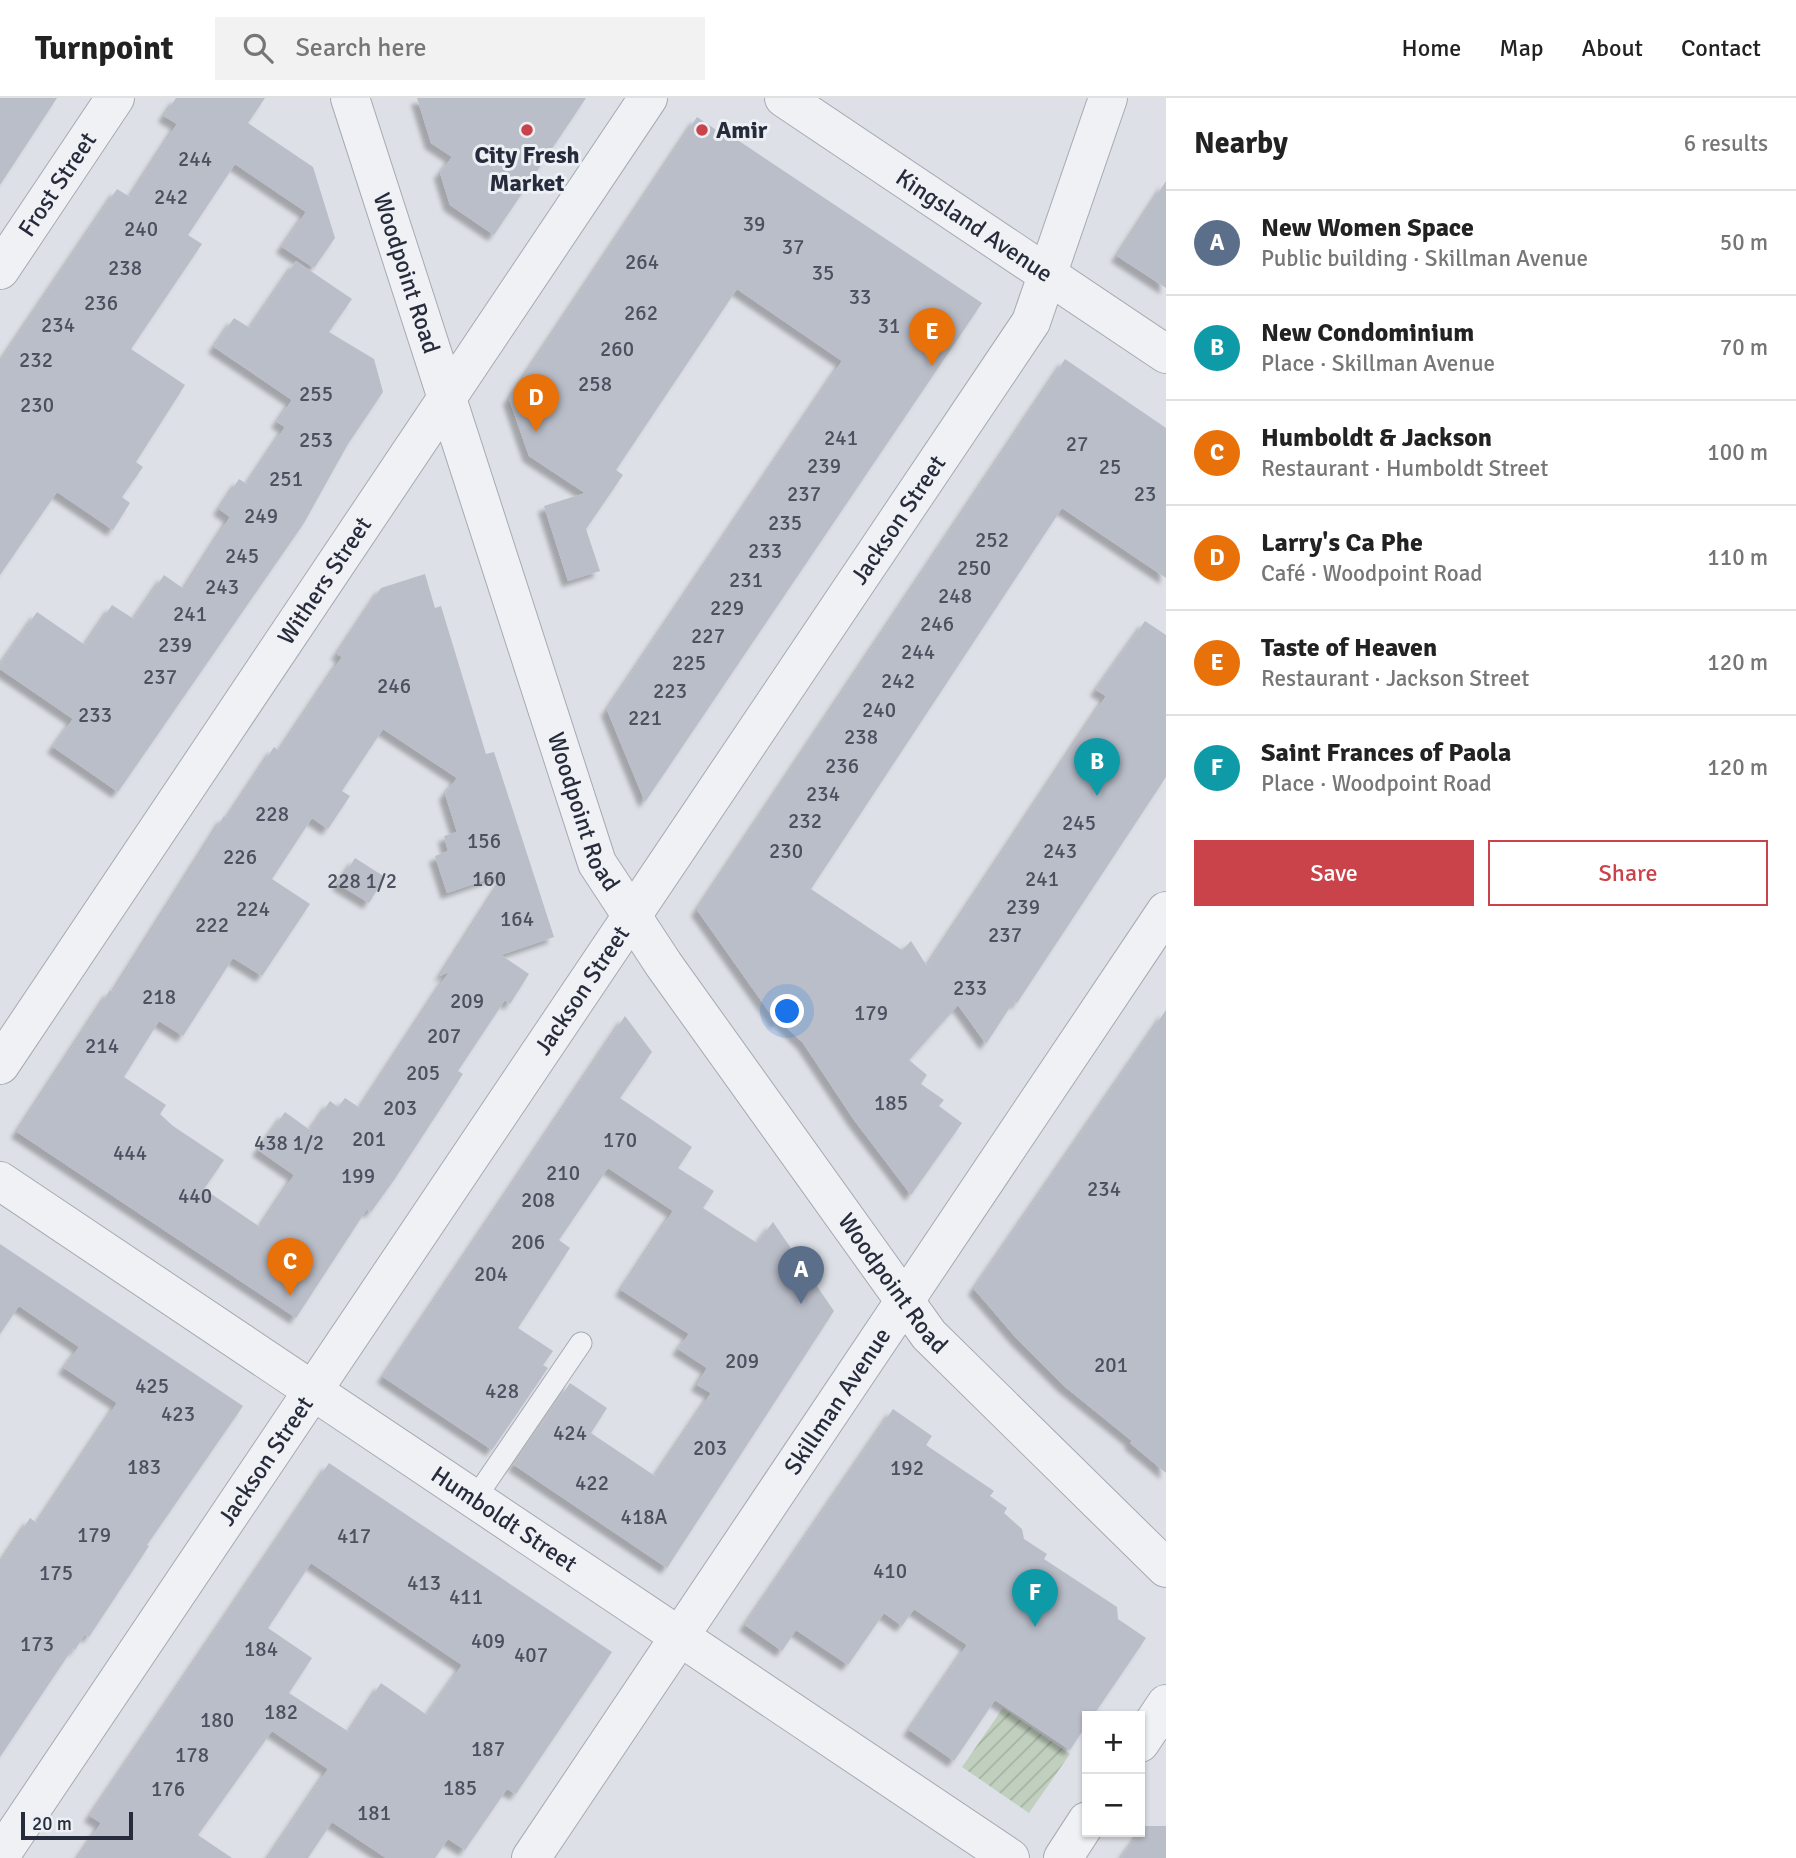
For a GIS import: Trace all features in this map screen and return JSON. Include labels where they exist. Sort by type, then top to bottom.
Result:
[{"type":"street","name":"Frost Street","points":[[0,270],[115,98]]},
{"type":"street","name":"Woodpoint Road","points":[[350,98],[597,863],[632,917],[929,1335],[1166,1568]]},
{"type":"street","name":"Withers Street","points":[[0,1065],[648,98]]},
{"type":"street","name":"Kingsland Avenue","points":[[784,98],[1166,354]]},
{"type":"street","name":"Jackson Street","points":[[0,1856],[1031,322],[1108,98]]},
{"type":"street","name":"Skillman Avenue","points":[[531,1858],[1166,911]]},
{"type":"street","name":"Humboldt Street","points":[[0,1181],[1010,1858]]},
{"type":"street","points":[[1145,1736],[1166,1704]]},
{"type":"street","points":[[1063,1858],[1082,1829]]},
{"type":"lane","points":[[474,1500],[581,1343]]},
{"type":"green space","points":[[1003,1708],[1070,1754],[1029,1813],[962,1767]]},
{"type":"building","points":[[0,98],[57,98],[0,185]]},
{"type":"building","points":[[176,98],[265,98],[248,123],[313,167],[335,238],[314,268],[282,247],[306,212],[235,164],[188,235],[202,244],[131,349],[185,385],[136,462],[143,467],[122,497],[130,503],[113,530],[57,492],[0,575],[0,362],[117,189],[130,197],[177,124],[164,116]]},
{"type":"building","points":[[417,98],[586,98],[494,235],[450,205],[440,173],[452,157],[431,143]]},
{"type":"building","points":[[697,117],[731,140],[733,137],[982,303],[645,802],[607,710],[842,361],[737,289],[616,470],[623,475],[586,529],[600,571],[568,581],[544,506],[585,493],[529,456],[509,399]]},
{"type":"building","points":[[1166,181],[1166,288],[1117,256]]},
{"type":"building","points":[[296,261],[352,299],[329,332],[374,359],[383,392],[348,444],[304,523],[118,792],[53,747],[73,719],[0,669],[0,665],[37,612],[85,645],[112,605],[134,619],[164,575],[184,589],[230,517],[219,509],[239,479],[247,484],[285,427],[277,422],[292,400],[214,347],[234,318],[250,328]]},
{"type":"building","points":[[1065,359],[1166,428],[1166,578],[1062,508],[811,889],[902,950],[911,941],[927,966],[1106,696],[1096,690],[1145,621],[1166,635],[1166,777],[1017,1003],[1014,1001],[986,1044],[958,1005],[909,1060],[927,1075],[921,1084],[944,1100],[939,1106],[962,1123],[911,1195],[854,1120],[803,1043],[779,1020],[777,1023],[697,910]]},
{"type":"building","points":[[425,574],[435,608],[441,606],[486,754],[494,752],[554,937],[501,955],[529,974],[510,1004],[505,1000],[458,1071],[463,1074],[394,1180],[371,1212],[367,1209],[296,1318],[17,1132],[110,990],[113,992],[224,816],[227,818],[274,747],[279,751],[342,657],[337,654],[381,588]],"holes":[[[383,729],[457,778],[445,794],[457,832],[444,836],[448,851],[435,856],[447,893],[506,873],[440,976],[449,972],[360,1108],[345,1098],[338,1107],[330,1101],[310,1130],[285,1112],[258,1150],[294,1175],[260,1227],[204,1189],[224,1160],[173,1126],[160,1114],[166,1105],[124,1077],[159,1021],[183,1036],[233,958],[262,976],[310,904],[272,879],[312,818],[328,829],[350,796],[342,791]]]},
{"type":"building","points":[[355,858],[385,877],[369,903],[338,884]]},
{"type":"building","points":[[1166,1010],[1166,1473],[1130,1443],[1132,1441],[1064,1386],[1017,1339],[974,1289]]},
{"type":"building","points":[[625,1016],[652,1052],[620,1098],[692,1147],[678,1168],[714,1191],[703,1208],[757,1243],[773,1222],[834,1311],[667,1568],[514,1465],[570,1383],[607,1408],[591,1433],[655,1476],[711,1393],[697,1385],[707,1368],[678,1349],[689,1334],[621,1290],[673,1211],[608,1168],[559,1240],[570,1248],[518,1328],[553,1351],[543,1365],[548,1368],[492,1450],[383,1377]]},
{"type":"building","points":[[0,1244],[243,1406],[147,1545],[149,1546],[89,1637],[85,1634],[75,1650],[73,1648],[0,1757],[0,1563],[30,1518],[37,1523],[117,1403],[64,1368],[79,1347],[19,1306],[0,1334]]},
{"type":"building","points":[[893,1409],[932,1436],[926,1445],[994,1491],[990,1496],[1007,1508],[1004,1513],[1022,1529],[1024,1539],[1047,1554],[1044,1559],[1117,1607],[1118,1619],[1146,1638],[1096,1711],[1082,1711],[1082,1732],[1070,1750],[995,1700],[954,1761],[909,1730],[967,1645],[914,1609],[902,1626],[884,1613],[848,1665],[796,1630],[782,1651],[745,1625]]},
{"type":"building","points":[[329,1463],[612,1652],[516,1794],[507,1789],[465,1850],[448,1839],[435,1858],[386,1858],[332,1822],[308,1858],[268,1858],[328,1769],[272,1731],[198,1835],[232,1858],[78,1858],[101,1823],[90,1816]],"holes":[[[311,1563],[462,1665],[427,1715],[381,1683],[349,1732],[289,1693],[312,1658],[268,1628]]]},
{"type":"building","points":[[1145,1826],[1166,1826],[1166,1858],[1121,1858],[1136,1837],[1145,1837]]},
{"type":"place","name":"City Fresh Market","points":[[527,130]]},
{"type":"place","name":"Amir","points":[[702,130]]},
{"type":"place","name":"Taste of Heaven","points":[[932,366]]},
{"type":"place","name":"Larry's Ca Phe","points":[[536,432]]},
{"type":"place","name":"New Condominium","points":[[1097,796]]},
{"type":"place","name":"Humboldt & Jackson","points":[[290,1296]]},
{"type":"place","name":"New Women Space","points":[[801,1304]]},
{"type":"place","name":"Saint Frances of Paola","points":[[1035,1627]]}]
